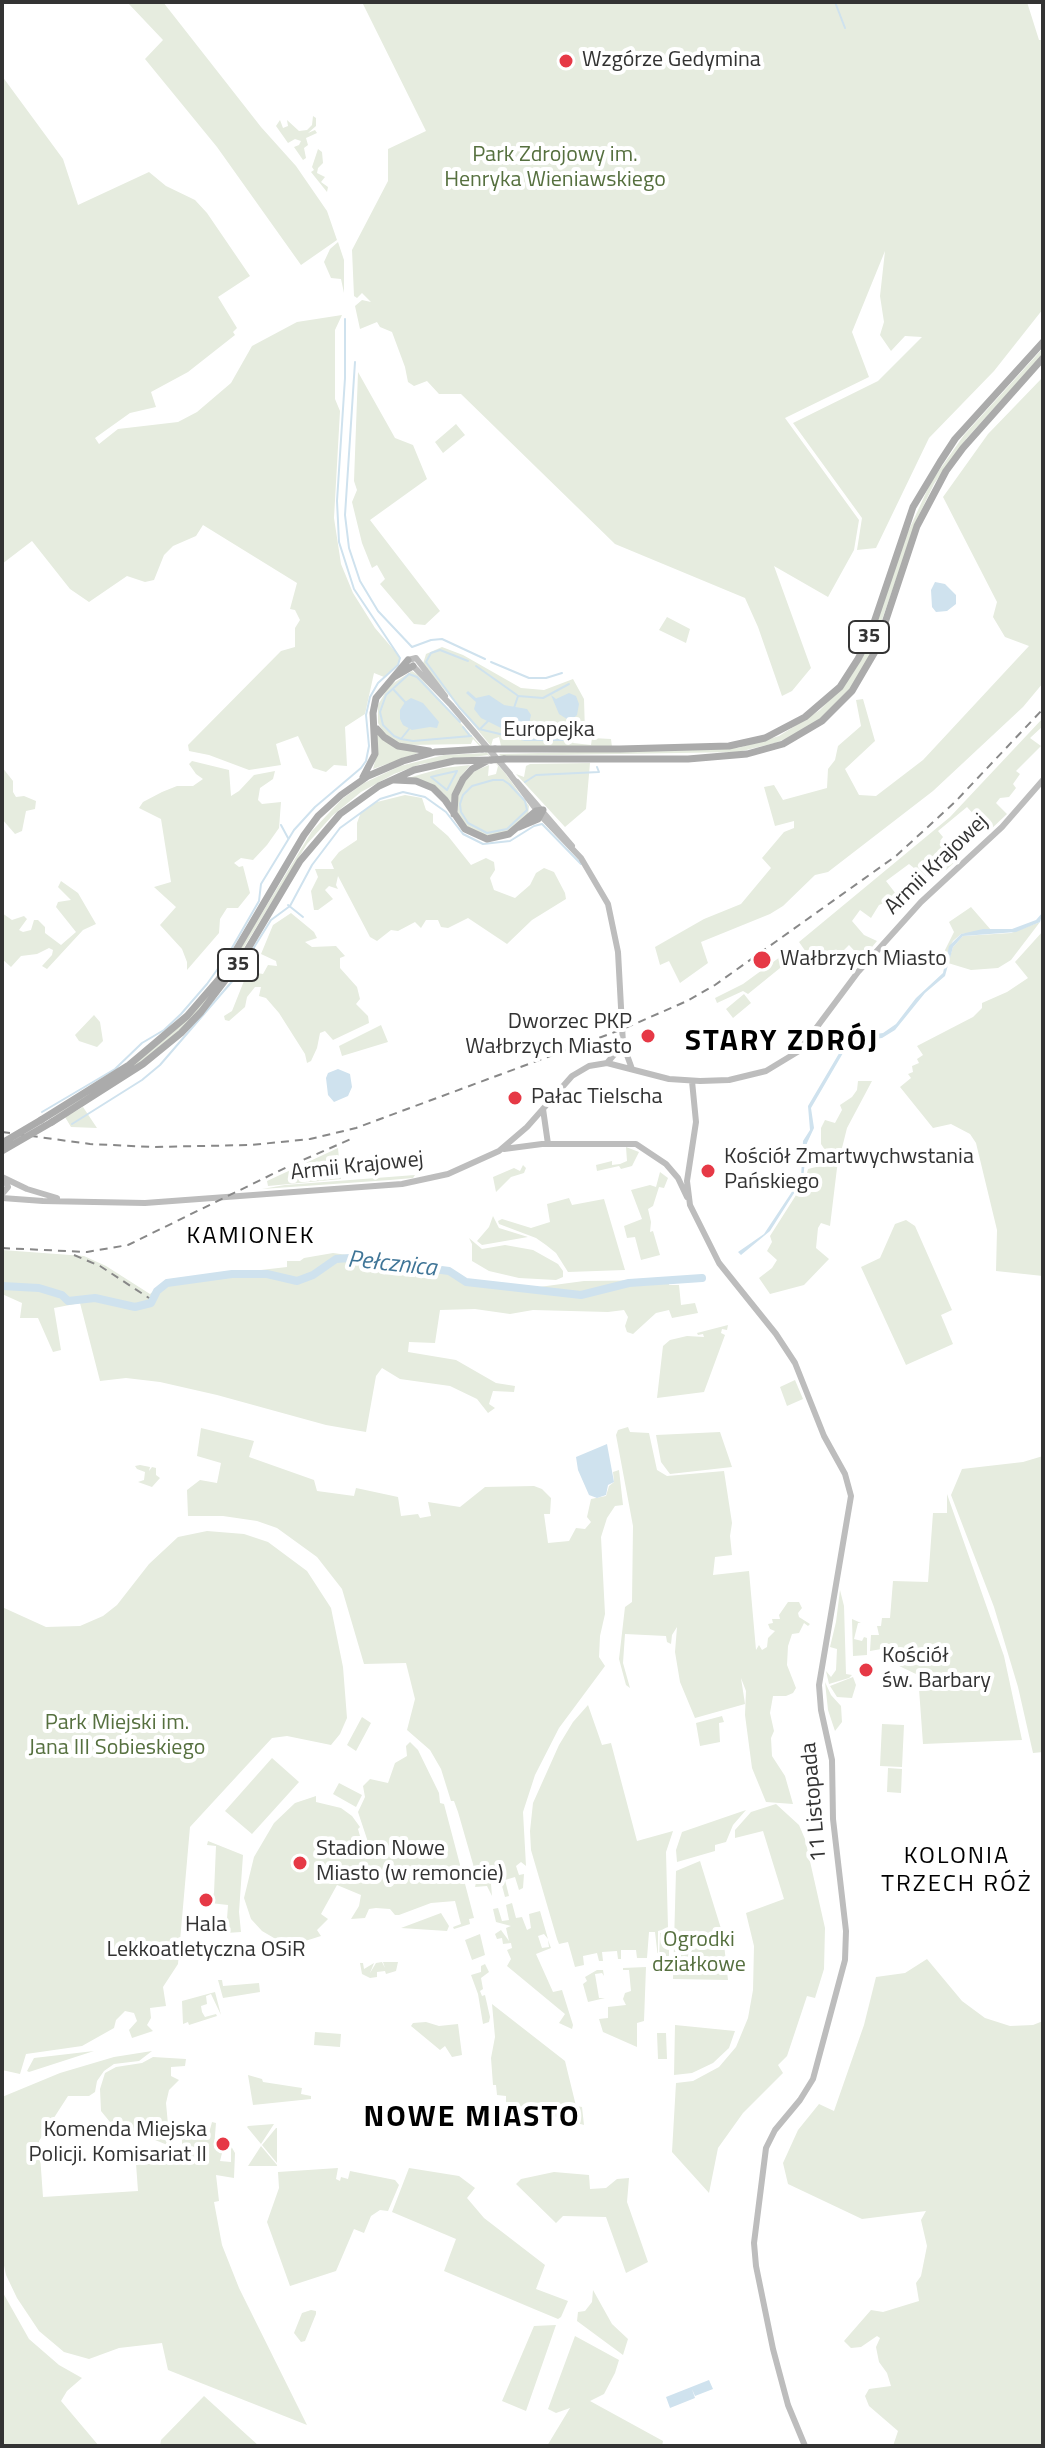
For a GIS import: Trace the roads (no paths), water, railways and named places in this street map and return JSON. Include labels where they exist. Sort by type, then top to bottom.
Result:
[{"type":"main road","name":"Europejka","points":[[2,1143],[122,1070],[187,1016],[219,979],[304,835],[318,816],[355,784],[392,765],[435,752],[729,746],[765,738],[805,717],[840,687],[858,659],[872,631],[913,507],[940,462],[955,439],[1043,342]]},
{"type":"main road","name":"Europejka","points":[[2,1151],[129,1075],[181,1033],[224,985],[300,861],[321,833],[354,803],[386,782],[434,765],[491,760],[688,759],[747,754],[783,744],[822,721],[852,691],[870,662],[917,526],[946,471],[972,437],[1043,358]]},
{"type":"main road","points":[[355,784],[373,759],[376,698],[392,678],[410,663],[509,773],[576,853],[602,892],[615,932],[623,1044],[632,1069]]},
{"type":"main road","points":[[374,723],[380,733],[393,743],[435,752]]},
{"type":"main road","points":[[455,816],[454,800],[463,779],[476,767],[491,760]]},
{"type":"main road","points":[[386,782],[409,780],[428,785],[441,795],[469,833],[487,839],[504,837],[540,812]]},
{"type":"main road","name":"Armii Krajowej","points":[[68,1201],[145,1203],[402,1184],[448,1174],[499,1151],[527,1127],[578,1071],[589,1066],[607,1063],[669,1079],[692,1081],[729,1080],[760,1073],[799,1051],[858,972],[921,902],[1002,827],[1043,780]]},
{"type":"main road","points":[[607,1063],[623,1044]]},
{"type":"main road","name":"11 Listopada","points":[[692,1081],[696,1129],[687,1181],[688,1200],[723,1269],[791,1357],[827,1442],[845,1474],[851,1496],[819,1685],[832,1760],[833,1819],[846,1953],[815,2074],[803,2096],[775,2130],[766,2148],[754,2243],[776,2362],[788,2405],[805,2446]]},
{"type":"main road","points":[[543,1109],[548,1144]]},
{"type":"main road","points":[[499,1151],[519,1145],[627,1142],[640,1145],[666,1164],[678,1178],[688,1200]]},
{"type":"main road","points":[[3,1177],[8,1187],[2,1196],[68,1201]]},
{"type":"main road","points":[[3,1177],[39,1194],[68,1201]]},
{"type":"water","points":[[935,582],[945,584],[956,595],[956,604],[947,611],[936,612],[932,607],[931,590]]},
{"type":"water","points":[[468,691],[476,698],[489,695],[504,705],[527,709],[531,715],[529,724],[520,732],[511,733],[481,718],[474,709],[476,702],[466,693]]},
{"type":"water","points":[[569,693],[576,696],[579,704],[577,715],[570,721],[559,714],[551,695],[556,699]]},
{"type":"water","points":[[411,698],[423,703],[439,722],[437,728],[412,730],[403,725],[400,710]]},
{"type":"water","points":[[1043,912],[1040,922],[1016,932],[963,936],[953,947],[945,976],[925,993],[895,1030],[843,1053],[811,1108],[814,1128],[807,1143],[803,1179],[770,1231],[741,1255],[738,1252],[764,1234],[801,1178],[803,1141],[810,1130],[808,1106],[841,1050],[869,1035],[883,1033],[896,1024],[916,998],[943,973],[949,946],[961,934],[983,929],[1012,929],[1036,920]]},
{"type":"water","points":[[338,1069],[350,1074],[352,1087],[348,1096],[334,1102],[328,1095],[326,1078],[328,1073]]},
{"type":"water","points":[[607,1444],[614,1482],[608,1485],[606,1495],[597,1498],[589,1495],[576,1457]]},
{"type":"water","points":[[709,2380],[713,2389],[695,2396],[692,2389],[695,2398],[670,2408],[666,2397]]},
{"type":"waterway","points":[[835,2],[845,28]]},
{"type":"waterway","points":[[42,1112],[115,1069],[142,1043],[164,1030],[181,1014],[229,953],[259,901],[261,884],[294,830],[366,761],[369,746],[366,715],[370,697],[378,683],[398,665],[400,658],[354,589],[339,542],[337,501],[345,378],[345,319]]},
{"type":"waterway","points":[[355,362],[345,515],[349,548],[360,581],[378,611],[412,647],[442,639],[485,659]]},
{"type":"waterway","points":[[468,661],[440,650],[431,653],[426,662],[479,729],[525,740],[573,740]]},
{"type":"waterway","points":[[491,662],[529,678],[546,678],[562,673]]},
{"type":"waterway","points":[[476,666],[517,695]]},
{"type":"waterway","points":[[409,729],[401,739],[394,736],[383,725],[380,712],[386,695],[409,674],[417,677],[460,722]]},
{"type":"waterway","points":[[514,708],[518,696],[543,698],[569,684]]},
{"type":"waterway","points":[[393,689],[405,702]]},
{"type":"waterway","points":[[480,729],[488,721]]},
{"type":"waterway","points":[[463,727],[470,736]]},
{"type":"waterway","points":[[401,739],[413,741],[471,736]]},
{"type":"waterway","points":[[525,782],[536,775],[599,772],[597,767]]},
{"type":"waterway","points":[[457,771],[447,790],[431,777],[439,775],[457,771]]},
{"type":"waterway","points":[[493,780],[503,780],[509,784],[525,801],[527,810],[507,829],[487,833],[468,823],[460,804],[463,795],[472,786],[493,780]]},
{"type":"waterway","points":[[72,1124],[142,1080],[160,1065],[235,978],[271,920],[290,906],[312,865],[340,828],[380,799],[403,792],[425,797],[446,812],[463,834],[483,844],[510,841],[542,824],[581,864]]},
{"type":"waterway","points":[[281,825],[288,838]]},
{"type":"waterway","points":[[288,905],[303,917]]},
{"type":"waterway","name":"Pełcznica","points":[[2,1286],[39,1288],[62,1295],[68,1301],[95,1298],[135,1307],[151,1303],[157,1291],[167,1283],[232,1274],[267,1274],[297,1281],[313,1275],[336,1259],[350,1258],[449,1271],[466,1282],[581,1295],[629,1283],[702,1278]]},
{"type":"railway","points":[[2,1132],[90,1144],[152,1147],[251,1145],[310,1139],[356,1128],[623,1029],[715,985],[896,856],[955,802],[1043,709]]},
{"type":"railway","points":[[2,1248],[87,1252],[128,1245],[351,1139]]},
{"type":"railway","points":[[74,1255],[100,1266],[149,1298]]},
{"type":"place","name":"Wzgórze Gedymina","points":[[566,61]]},
{"type":"place","name":"Wałbrzych Miasto","points":[[762,960]]},
{"type":"place","name":"Dworzec PKP Wałbrzych Miasto","points":[[648,1036]]},
{"type":"place","name":"Pałac Tielscha","points":[[515,1098]]},
{"type":"place","name":"Kościół Zmartwychwstania Pańskiego","points":[[708,1171]]},
{"type":"place","name":"Kościół św. Barbary","points":[[866,1670]]},
{"type":"place","name":"Stadion Nowe Miasto (w remoncie)","points":[[300,1863]]},
{"type":"place","name":"Hala Lekkoatletyczna OSiR","points":[[206,1900]]},
{"type":"place","name":"Komenda Miejska Policji. Komisariat II","points":[[223,2144]]},
{"type":"district","name":"STARY ZDRÓJ","points":[[782,1043]]},
{"type":"district","name":"KAMIONEK","points":[[251,1237]]},
{"type":"district","name":"KOLONIA TRZECH RÓŻ","points":[[957,1871]]},
{"type":"district","name":"NOWE MIASTO","points":[[472,2119]]},
{"type":"park label","name":"Park Zdrojowy im. Henryka Wieniawskiego","points":[[555,168]]},
{"type":"park label","name":"Park Miejski im. Jana III Sobieskiego","points":[[117,1736]]},
{"type":"park label","name":"Ogrodki działkowe","points":[[699,1954]]}]
